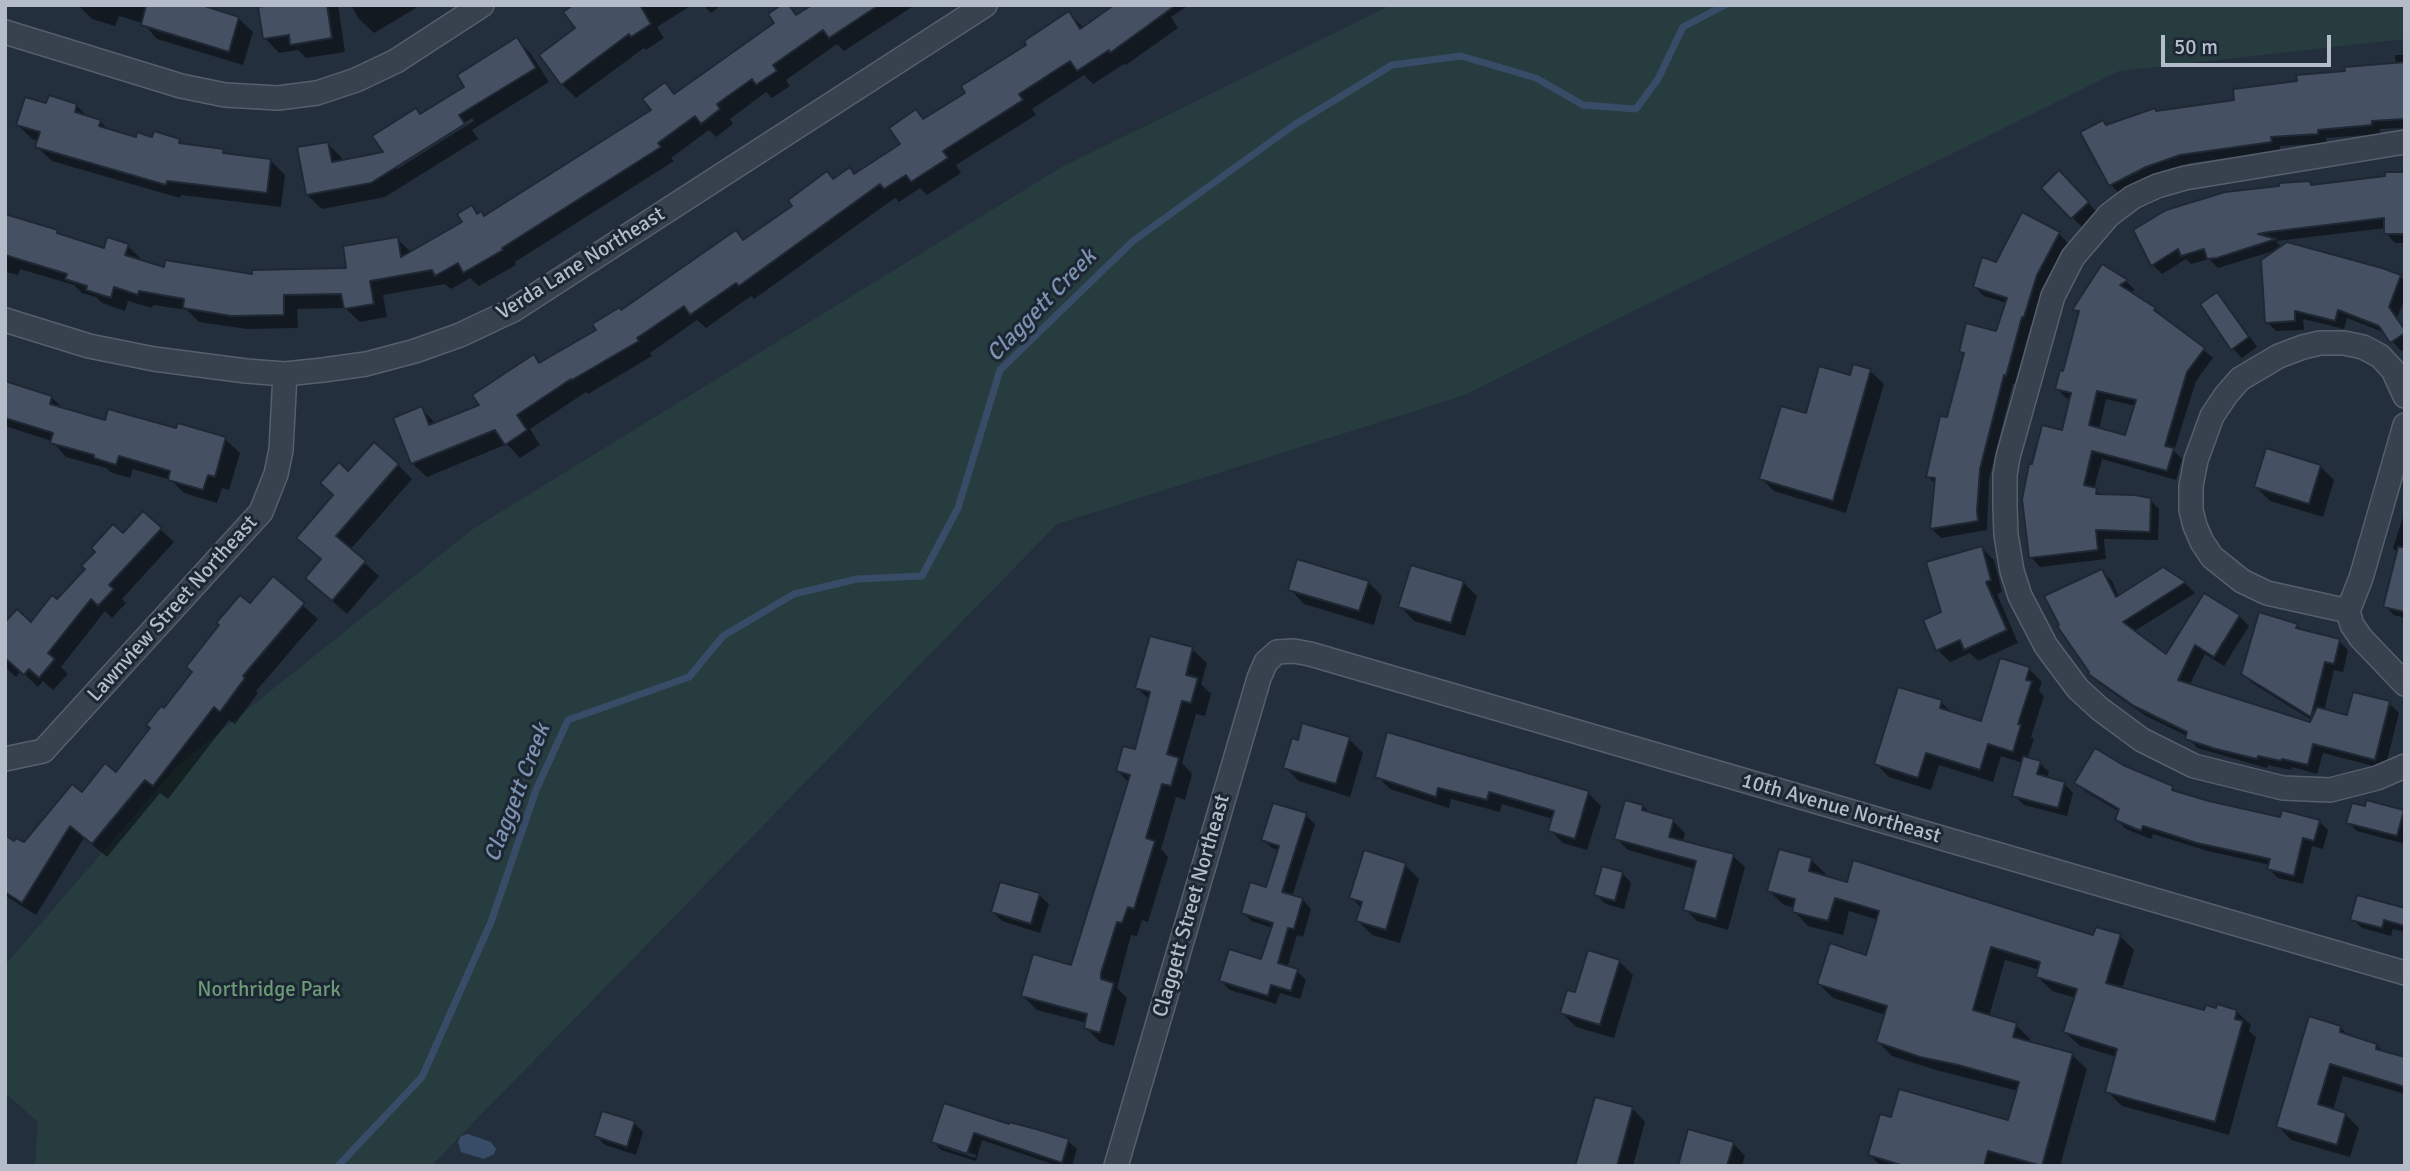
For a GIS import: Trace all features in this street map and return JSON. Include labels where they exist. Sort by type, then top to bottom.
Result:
[{"type":"street","points":[[5,32],[181,86],[225,95],[278,99],[317,93],[356,80],[396,61],[482,5]]},
{"type":"street","name":"Verda Lane Northeast","points":[[5,320],[89,346],[154,359],[246,371],[285,373],[366,364],[415,351],[460,335],[513,310],[985,5]]},
{"type":"street","points":[[2405,142],[2185,178],[2133,197],[2109,215],[2073,257],[2053,296],[2008,457],[2005,496],[2006,535],[2012,571],[2032,622],[2078,689],[2121,726],[2167,754],[2194,766],[2283,788],[2330,790],[2377,778],[2405,766]]},
{"type":"street","points":[[2348,611],[2267,593],[2242,581],[2212,557],[2195,526],[2191,510],[2191,486],[2196,460],[2212,416],[2241,379],[2279,356],[2303,347],[2320,343],[2344,343],[2363,347],[2380,356],[2393,370],[2405,396]]},
{"type":"street","name":"Lawnview Street Northeast","points":[[5,760],[43,751],[261,512],[276,474],[281,450],[285,373]]},
{"type":"street","points":[[2405,425],[2361,578],[2348,611],[2352,625],[2361,638],[2405,684]]},
{"type":"street","name":"10th Avenue Northeast","points":[[1277,653],[1310,654],[2405,973]]},
{"type":"street","name":"Claggett Street Northeast","points":[[1116,1166],[1259,678],[1266,662],[1277,653]]},
{"type":"green space","name":"Northridge Park","points":[[1391,5],[2405,5],[2405,39],[2119,71],[1462,396],[1057,524],[431,1166],[35,1166],[38,1122],[5,1093],[5,965],[177,766],[473,529],[1060,168]]},
{"type":"water","points":[[468,1134],[491,1142],[496,1149],[494,1154],[484,1159],[461,1152],[458,1142],[461,1136]]},
{"type":"building","points":[[146,5],[202,5],[239,17],[229,52],[141,25]]},
{"type":"building","points":[[327,5],[332,38],[290,45],[289,35],[263,39],[258,7]]},
{"type":"building","points":[[573,5],[640,5],[651,24],[631,37],[629,34],[561,85],[539,55],[575,28],[563,12]]},
{"type":"building","points":[[781,5],[789,5],[796,15],[812,5],[879,5],[829,38],[823,30],[773,65],[777,71],[756,85],[752,79],[717,104],[720,109],[701,124],[695,116],[658,143],[661,147],[463,273],[458,263],[435,276],[432,270],[370,281],[374,304],[344,309],[341,294],[284,295],[284,315],[231,316],[183,308],[184,299],[139,291],[138,295],[114,287],[111,298],[86,290],[87,286],[65,279],[67,274],[5,255],[5,214],[104,248],[107,237],[129,244],[125,255],[164,267],[165,260],[252,274],[252,270],[346,268],[343,246],[398,237],[401,257],[462,222],[457,214],[472,205],[477,214],[481,211],[484,216],[651,110],[642,99],[665,82],[674,94],[774,23],[768,14]]},
{"type":"building","points":[[1114,5],[1176,5],[1110,53],[1109,50],[1077,71],[1070,61],[1019,94],[1023,100],[943,151],[948,158],[911,182],[906,175],[884,189],[880,184],[739,286],[736,283],[690,315],[684,306],[637,338],[639,341],[571,379],[517,415],[527,430],[505,445],[495,430],[411,464],[393,418],[422,406],[429,425],[479,405],[472,395],[534,354],[539,363],[596,330],[592,324],[620,307],[621,310],[736,230],[743,240],[792,206],[788,200],[827,171],[833,179],[850,167],[854,174],[900,144],[889,128],[916,109],[923,119],[965,93],[961,86],[1026,45],[1024,41],[1069,11],[1080,29]]},
{"type":"building","points":[[517,37],[536,68],[459,115],[465,124],[371,183],[306,195],[297,147],[328,142],[332,162],[383,152],[372,136],[416,108],[420,114],[464,87],[457,75]]},
{"type":"building","points":[[2405,62],[2405,119],[2372,121],[2372,125],[2318,130],[2318,134],[2271,137],[2272,142],[2180,155],[2146,167],[2109,186],[2080,132],[2103,120],[2106,125],[2155,108],[2156,111],[2234,100],[2233,89],[2297,81],[2296,75],[2345,71],[2344,67]]},
{"type":"building","points":[[49,95],[77,104],[75,112],[101,120],[99,126],[136,137],[137,132],[152,137],[154,131],[180,139],[179,143],[224,149],[223,153],[271,159],[267,193],[167,181],[166,185],[35,147],[40,132],[16,125],[25,97],[46,103]]},
{"type":"building","points":[[2059,170],[2089,202],[2071,219],[2041,188]]},
{"type":"building","points":[[2385,172],[2405,172],[2405,234],[2384,234],[2384,218],[2269,232],[2258,234],[2276,239],[2217,258],[2207,259],[2204,249],[2181,256],[2178,249],[2151,266],[2133,230],[2166,210],[2225,192],[2279,186],[2279,183],[2310,181],[2311,185],[2385,176]]},
{"type":"building","points":[[2022,212],[2060,232],[2037,275],[2006,376],[2004,375],[1980,469],[1978,521],[1930,529],[1935,478],[1926,477],[1940,416],[1947,417],[1964,353],[1959,352],[1966,323],[1996,331],[2007,298],[1973,287],[1982,257],[1996,262]]},
{"type":"building","points":[[2287,242],[2401,275],[2389,307],[2405,333],[2390,343],[2379,326],[2338,310],[2335,321],[2295,311],[2295,321],[2265,323],[2261,260]]},
{"type":"building","points":[[2102,264],[2128,280],[2120,285],[2156,308],[2154,310],[2205,348],[2187,372],[2165,446],[2174,448],[2167,471],[2092,451],[2084,485],[2097,488],[2096,494],[2151,498],[2150,532],[2096,530],[2098,550],[2029,558],[2022,499],[2029,464],[2032,464],[2042,425],[2062,430],[2071,393],[2055,389],[2060,370],[2063,371],[2079,311],[2072,310]],"holes":[[[2097,391],[2136,400],[2125,435],[2089,425]]]},
{"type":"building","points":[[2217,292],[2249,337],[2231,350],[2200,304]]},
{"type":"building","points":[[1853,364],[1871,369],[1833,501],[1759,479],[1781,406],[1806,413],[1819,366],[1850,375]]},
{"type":"building","points":[[5,381],[52,396],[50,404],[105,420],[108,409],[176,428],[178,423],[226,437],[215,477],[208,475],[203,490],[168,480],[170,471],[119,456],[116,465],[94,458],[94,455],[50,443],[53,433],[5,418]]},
{"type":"building","points":[[374,442],[399,464],[336,536],[366,561],[332,601],[305,578],[321,559],[296,538],[333,495],[320,483],[339,462],[348,471]]},
{"type":"building","points":[[2266,448],[2321,465],[2309,504],[2254,487]]},
{"type":"building","points":[[143,511],[162,528],[109,585],[114,589],[98,606],[91,599],[48,653],[55,659],[39,678],[29,669],[24,675],[5,658],[5,622],[17,609],[31,622],[52,595],[57,599],[85,569],[81,566],[95,552],[91,548],[113,524],[123,533]]},
{"type":"building","points":[[1982,546],[1991,580],[1986,582],[2007,630],[1964,650],[1960,640],[1936,651],[1923,620],[1941,612],[1926,562]]},
{"type":"building","points":[[2398,547],[2405,547],[2405,612],[2383,607]]},
{"type":"building","points":[[1297,559],[1369,581],[1359,611],[1288,590]]},
{"type":"building","points":[[1411,565],[1464,581],[1451,623],[1398,607]]},
{"type":"building","points":[[2163,567],[2186,582],[2123,622],[2166,654],[2204,593],[2240,615],[2214,657],[2195,645],[2178,680],[2310,722],[2317,707],[2347,715],[2353,692],[2390,701],[2375,760],[2313,744],[2308,765],[2258,756],[2257,759],[2216,749],[2185,739],[2187,732],[2134,706],[2088,674],[2057,626],[2059,625],[2044,596],[2102,569],[2116,597]]},
{"type":"building","points":[[273,576],[305,603],[243,676],[245,678],[220,712],[214,707],[153,786],[145,780],[92,844],[70,826],[22,903],[5,892],[5,835],[14,841],[16,838],[24,842],[72,784],[82,792],[105,763],[116,772],[150,728],[146,725],[161,706],[164,708],[192,672],[186,667],[219,625],[216,623],[240,595],[250,603]]},
{"type":"building","points":[[2259,612],[2298,624],[2296,628],[2340,639],[2334,664],[2325,662],[2311,717],[2241,674]]},
{"type":"building","points":[[1150,636],[1193,647],[1186,675],[1198,678],[1191,703],[1182,701],[1167,754],[1179,758],[1171,786],[1162,784],[1146,838],[1155,841],[1134,909],[1128,907],[1122,923],[1117,922],[1101,973],[1101,979],[1114,983],[1100,1033],[1084,1028],[1087,1014],[1021,996],[1033,954],[1071,965],[1130,775],[1116,771],[1123,746],[1135,749],[1150,692],[1135,688]]},
{"type":"building","points":[[2000,658],[2030,667],[2026,680],[2032,681],[2018,724],[2021,725],[2013,752],[1988,744],[1980,770],[1926,753],[1918,778],[1874,764],[1898,687],[1942,700],[1940,708],[1981,721]]},
{"type":"building","points":[[1302,723],[1350,737],[1336,784],[1283,768],[1292,738],[1298,740]]},
{"type":"building","points":[[1387,732],[1589,791],[1575,839],[1548,831],[1554,811],[1489,792],[1487,800],[1438,788],[1436,797],[1375,777]]},
{"type":"building","points":[[2095,748],[2123,765],[2173,786],[2172,790],[2280,817],[2282,810],[2320,820],[2314,841],[2303,838],[2294,876],[2267,869],[2270,859],[2197,843],[2143,826],[2141,831],[2115,820],[2119,809],[2074,783]]},
{"type":"building","points":[[2023,756],[2041,761],[2037,774],[2065,782],[2058,808],[2012,796]]},
{"type":"building","points":[[1625,800],[1643,805],[1642,810],[1674,819],[1669,837],[1734,854],[1716,919],[1683,910],[1696,861],[1614,839]]},
{"type":"building","points":[[2366,800],[2404,810],[2397,836],[2346,823],[2352,803],[2365,806]]},
{"type":"building","points":[[1273,803],[1307,813],[1282,892],[1303,898],[1294,929],[1288,928],[1278,963],[1298,969],[1291,991],[1271,985],[1268,996],[1219,981],[1229,949],[1261,959],[1273,923],[1241,913],[1250,882],[1266,887],[1279,846],[1261,840]]},
{"type":"building","points":[[1779,849],[1812,858],[1809,871],[1847,882],[1853,860],[2093,935],[2096,927],[2121,934],[2106,983],[2204,1010],[2206,1005],[2216,1008],[2217,1004],[2237,1010],[2235,1019],[2243,1021],[2215,1122],[2105,1092],[2117,1049],[2063,1032],[2077,989],[2036,977],[2040,962],[1991,947],[1973,1010],[2017,1023],[2013,1037],[2073,1053],[2042,1166],[1988,1151],[1984,1166],[1904,1166],[1868,1155],[1880,1114],[1891,1117],[1899,1089],[2008,1120],[2019,1082],[1920,1057],[1876,1042],[1887,1006],[1817,984],[1830,943],[1866,955],[1879,911],[1835,898],[1828,921],[1792,912],[1795,899],[1767,891]]},
{"type":"building","points":[[1364,850],[1406,863],[1386,930],[1356,921],[1362,902],[1349,898]]},
{"type":"building","points":[[1602,866],[1623,872],[1615,901],[1594,895]]},
{"type":"building","points":[[1000,882],[1040,893],[1031,924],[991,912]]},
{"type":"building","points":[[2357,895],[2405,908],[2405,926],[2384,920],[2382,928],[2350,920]]},
{"type":"building","points":[[1588,950],[1620,960],[1600,1025],[1560,1013],[1567,990],[1575,992]]},
{"type":"building","points":[[2309,1016],[2341,1026],[2340,1032],[2377,1044],[2376,1049],[2405,1057],[2405,1087],[2330,1064],[2318,1104],[2346,1113],[2337,1145],[2276,1127]]},
{"type":"building","points":[[1595,1097],[1633,1107],[1617,1166],[1575,1166]]},
{"type":"building","points":[[944,1103],[1009,1124],[1069,1139],[1062,1163],[974,1133],[967,1154],[931,1142]]},
{"type":"building","points":[[602,1111],[635,1121],[627,1147],[594,1136]]},
{"type":"building","points":[[1688,1129],[1734,1142],[1727,1166],[1678,1166]]},
{"type":"waterway","name":"Claggett Creek","points":[[338,1166],[422,1077],[491,922],[536,790],[568,720],[689,677],[723,636],[794,594],[857,579],[922,576],[958,508],[1000,370],[1133,241],[1294,125],[1392,65],[1461,56],[1536,78],[1583,105],[1636,109],[1658,79],[1683,27],[1725,5]]}]
